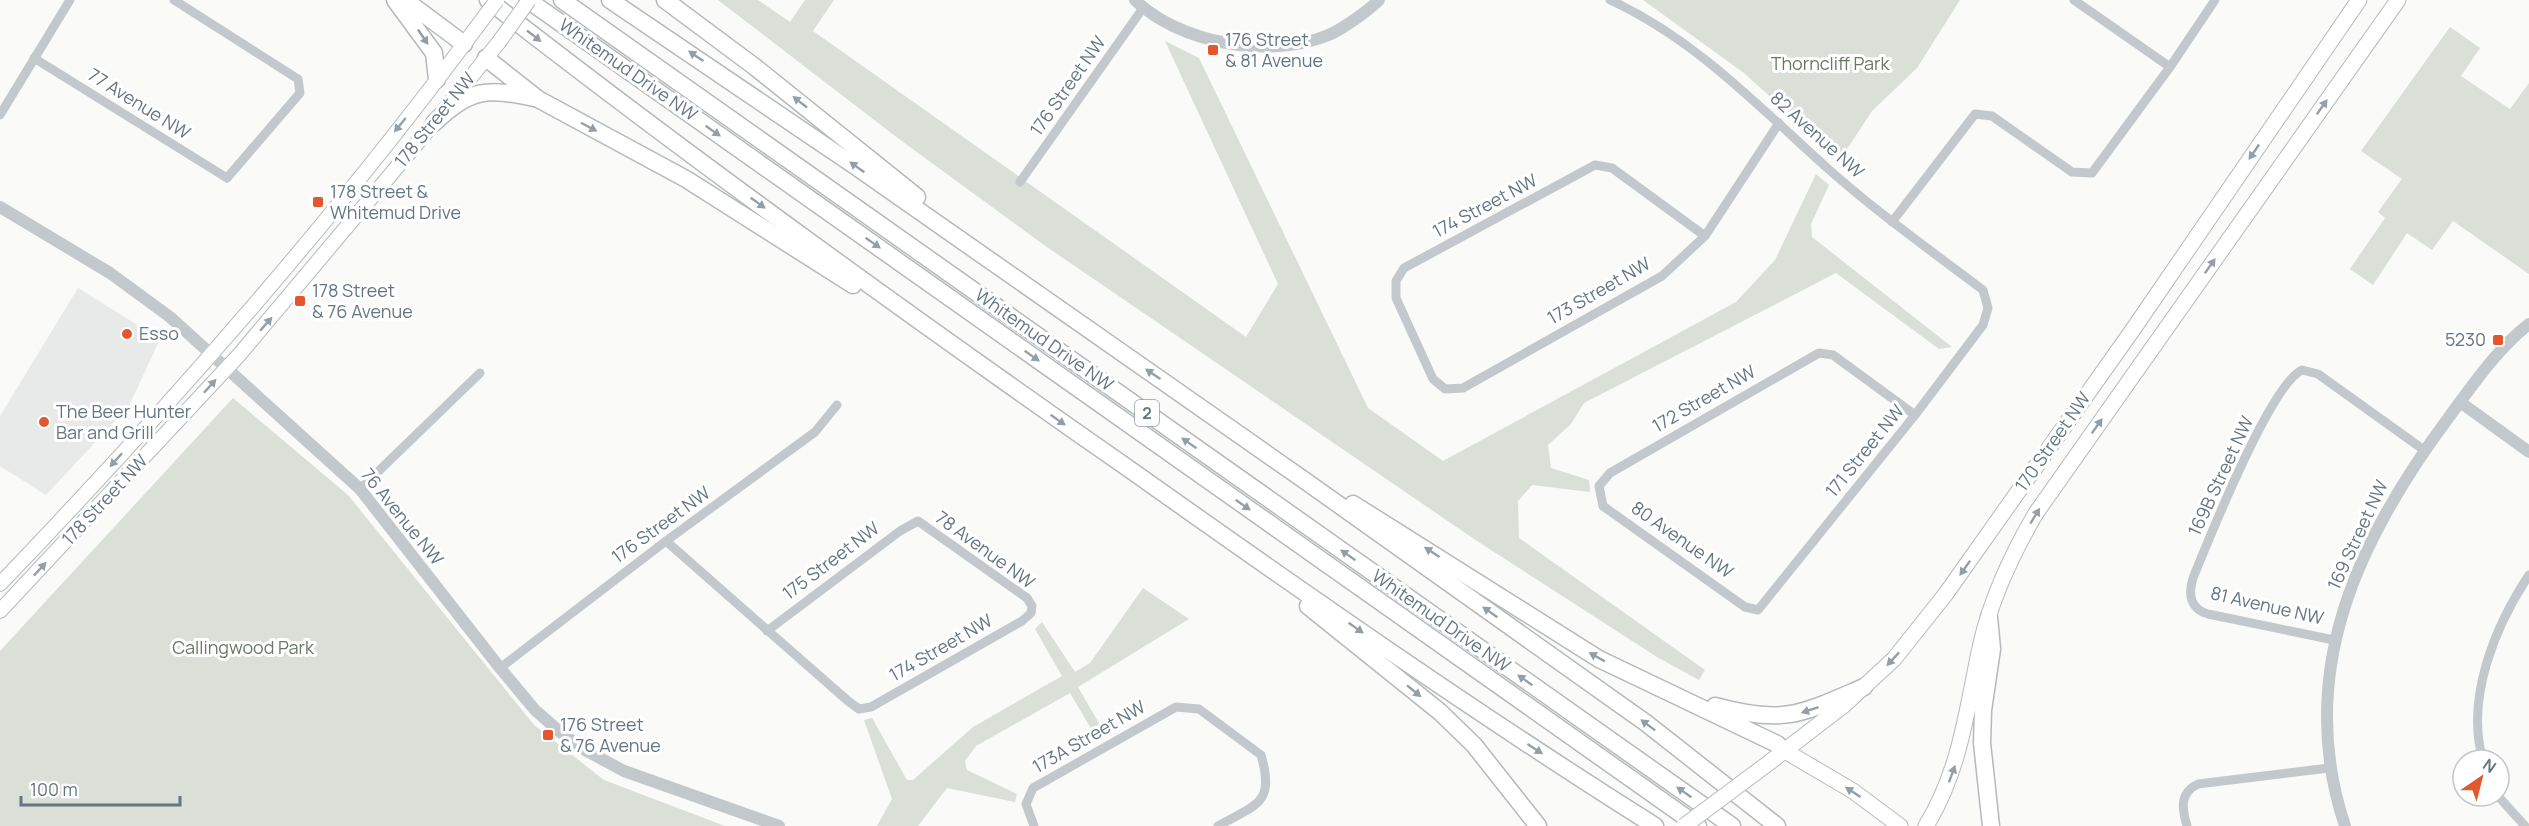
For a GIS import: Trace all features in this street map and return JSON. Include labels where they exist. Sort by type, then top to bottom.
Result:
[{"type":"highway","points":[[395,0],[434,53],[437,80]]},
{"type":"highway","points":[[405,0],[464,44]]},
{"type":"highway","points":[[488,0],[623,105],[993,374],[1477,711],[1655,826]]},
{"type":"highway","name":"Whitemud Drive NW","points":[[529,0],[1698,826]]},
{"type":"highway","name":"Whitemud Drive NW","points":[[562,0],[1732,826]]},
{"type":"highway","points":[[610,0],[855,166],[1304,480],[1646,723],[1777,826]]},
{"type":"highway","points":[[665,0],[1076,322]]},
{"type":"highway","points":[[675,0],[706,30]]},
{"type":"highway","points":[[486,58],[538,99],[686,179],[993,374]]},
{"type":"highway","points":[[435,123],[455,102],[475,94],[502,91],[538,99]]},
{"type":"highway","points":[[1304,480],[1369,512],[1589,653],[1778,744],[1785,751]]},
{"type":"highway","points":[[1222,535],[1440,712],[1474,745],[1532,823]]},
{"type":"highway","points":[[1989,617],[1992,649],[1983,710],[1983,742],[1991,826]]},
{"type":"highway","points":[[1668,691],[1730,710],[1779,716],[1812,711],[1864,687]]},
{"type":"main road","name":"178 Street NW","points":[[0,584],[212,354],[296,257],[437,80],[496,0]]},
{"type":"main road","name":"178 Street NW","points":[[0,611],[227,367],[435,123],[529,0]]},
{"type":"main road","name":"170 Street NW","points":[[1684,826],[1785,751],[1864,687],[1894,659],[1945,595],[2134,328],[2359,0]]},
{"type":"main road","name":"170 Street NW","points":[[1926,826],[1946,789],[1958,756],[1989,617],[2012,555],[2036,513],[2398,0]]},
{"type":"main road","points":[[464,44],[486,58]]},
{"type":"main road","points":[[1785,751],[1853,791],[1900,826]]},
{"type":"street","points":[[0,115],[69,0]]},
{"type":"street","name":"77 Avenue NW","points":[[34,58],[226,178],[300,93],[298,79],[174,0]]},
{"type":"street","points":[[1139,4],[1175,27],[1216,42],[1269,46],[1326,36],[1379,0]]},
{"type":"street","name":"82 Avenue NW","points":[[1610,0],[1671,33],[1734,82],[1826,167],[1892,222],[1983,290],[1988,308]]},
{"type":"street","points":[[2074,0],[2170,67]]},
{"type":"street","points":[[1892,222],[1975,114],[1992,116],[2072,172],[2092,173],[2170,67],[2215,0]]},
{"type":"street","name":"176 Street NW","points":[[1020,183],[1139,4]]},
{"type":"street","name":"173 Street NW","points":[[1445,389],[1462,388],[1662,276],[1705,236],[1779,123]]},
{"type":"street","name":"174 Street NW","points":[[1445,389],[1433,379],[1396,298],[1396,281],[1404,268],[1595,165],[1612,168],[1705,236]]},
{"type":"street","name":"76 Avenue NW","points":[[0,207],[129,286],[227,367],[360,489],[500,668],[549,723],[604,761],[643,778],[779,826]]},
{"type":"street","name":"171 Street NW","points":[[1758,610],[1915,415],[1983,325],[1988,308]]},
{"type":"street","name":"169 Street NW","points":[[2329,768],[2326,696],[2334,640],[2370,542],[2397,490],[2424,450],[2512,337],[2529,324]]},
{"type":"street","name":"172 Street NW","points":[[1599,486],[1610,472],[1819,353],[1833,355],[1915,415]]},
{"type":"street","name":"169B Street NW","points":[[2194,605],[2189,593],[2193,578],[2229,493],[2277,397],[2291,376],[2302,370],[2318,374],[2424,450]]},
{"type":"street","points":[[360,489],[480,373]]},
{"type":"street","points":[[2460,402],[2529,452]]},
{"type":"street","name":"176 Street NW","points":[[500,668],[666,541],[815,432],[837,405]]},
{"type":"street","name":"80 Avenue NW","points":[[1599,486],[1603,506],[1745,607],[1758,610]]},
{"type":"street","name":"78 Avenue NW","points":[[918,521],[1027,598],[1032,606]]},
{"type":"street","name":"175 Street NW","points":[[767,631],[900,531],[918,521]]},
{"type":"street","points":[[666,541],[767,631]]},
{"type":"street","points":[[2480,748],[2478,691],[2510,604],[2529,575]]},
{"type":"street","name":"81 Avenue NW","points":[[2194,605],[2208,614],[2334,640]]},
{"type":"street","name":"174 Street NW","points":[[767,631],[859,708],[871,707],[1022,621],[1031,613],[1032,606]]},
{"type":"street","name":"173A Street NW","points":[[1034,826],[1026,804],[1029,794],[1038,785],[1176,707],[1199,709],[1261,755],[1268,784],[1262,798],[1253,806],[1218,826]]},
{"type":"street","points":[[2187,826],[2182,804],[2188,791],[2198,784],[2329,768],[2345,826]]},
{"type":"street","points":[[2509,808],[2525,826]]},
{"type":"shaded area","points":[[78,288],[160,339],[129,406],[46,495],[0,466],[0,416]]},
{"type":"green space","points":[[718,0],[758,0],[790,22],[805,0],[834,0],[813,31],[1246,337],[1278,284],[1165,41],[1199,58],[1368,408],[1443,461],[1736,302],[1775,260],[1816,174],[1829,185],[1811,224],[1812,237],[1952,347],[1939,349],[1836,273],[1584,403],[1571,424],[1548,445],[1551,468],[1589,480],[1590,492],[1532,485],[1518,501],[1519,538],[1705,670],[1699,680],[1657,657],[1477,541],[1044,245],[899,139]]},
{"type":"green space","name":"Thorncliff Park","points":[[1643,0],[1960,0],[1917,68],[1872,111],[1840,160],[1744,73]]},
{"type":"green space","points":[[2450,27],[2480,48],[2461,76],[2510,109],[2529,83],[2529,274],[2453,221],[2432,250],[2407,233],[2373,285],[2350,269],[2385,218],[2378,212],[2402,179],[2361,151]]},
{"type":"green space","name":"Callingwood Park","points":[[233,398],[348,495],[534,725],[604,780],[725,826],[0,826],[0,651]]},
{"type":"green space","points":[[1143,588],[1189,619],[1078,687],[1104,732],[1096,737],[1070,693],[976,746],[965,761],[967,770],[1017,794],[1015,802],[947,788],[918,826],[877,826],[892,799],[864,720],[872,718],[907,780],[913,780],[973,727],[1062,676],[1035,629],[1042,622],[1075,672],[1090,663]]},
{"type":"place","name":"176 Street & 81 Avenue","points":[[1213,50]]},
{"type":"place","name":"178 Street & Whitemud Drive","points":[[318,202]]},
{"type":"place","name":"178 Street & 76 Avenue","points":[[300,301]]},
{"type":"place","name":"Esso","points":[[127,334]]},
{"type":"place","name":"5230","points":[[2498,340]]},
{"type":"place","name":"The Beer Hunter Bar and Grill","points":[[44,422]]},
{"type":"place","name":"176 Street & 76 Avenue","points":[[548,735]]}]
